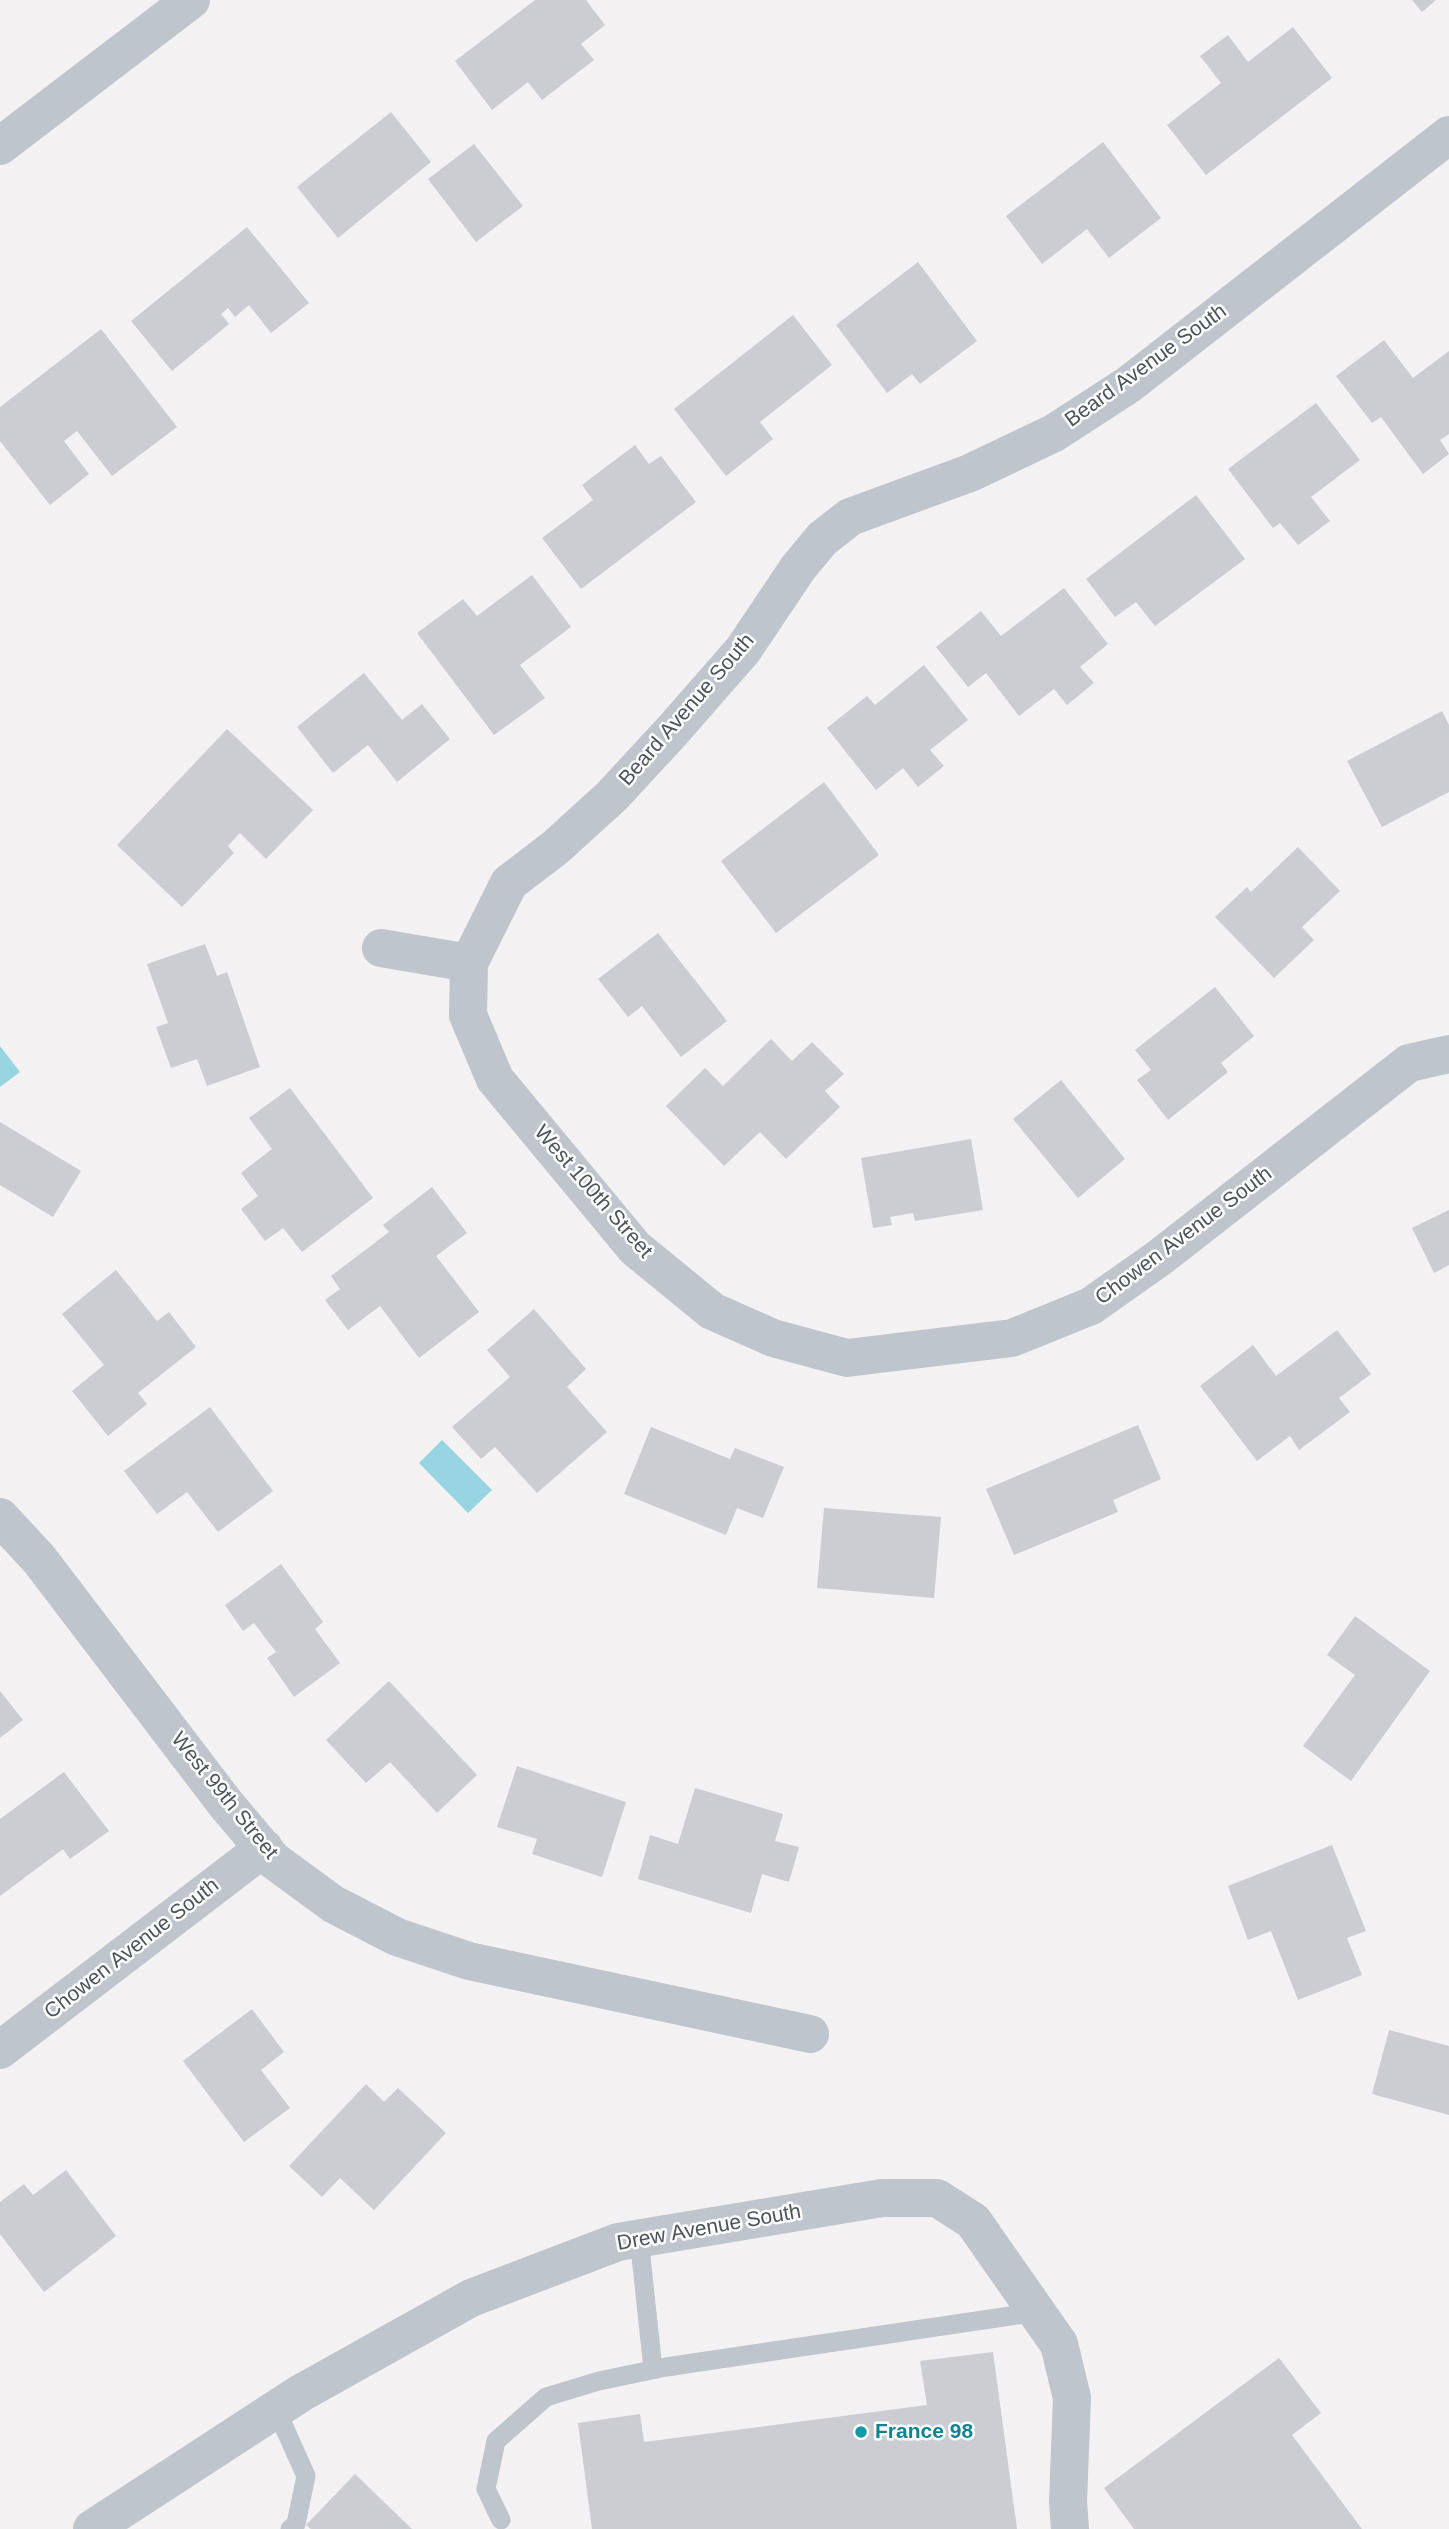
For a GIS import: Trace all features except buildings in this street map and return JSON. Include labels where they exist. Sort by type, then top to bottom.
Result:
[{"type":"street","points":[[0,146],[191,0]]},
{"type":"street","name":"Beard Avenue South","points":[[469,963],[509,883],[556,847],[612,796],[673,730],[743,650],[798,568],[822,539],[850,517],[970,474],[1054,433],[1128,384],[1449,135]]},
{"type":"street","points":[[381,948],[469,963]]},
{"type":"street","name":"West 100th Street","points":[[469,963],[468,1015],[495,1079],[635,1248],[712,1311],[773,1338],[847,1358]]},
{"type":"street","name":"Chowen Avenue South","points":[[847,1358],[1012,1338],[1091,1306],[1159,1258],[1409,1063],[1449,1054]]},
{"type":"street","name":"West 99th Street","points":[[0,1517],[39,1559],[225,1803],[274,1860],[333,1904],[397,1937],[469,1961],[810,2034]]},
{"type":"street","name":"Chowen Avenue South","points":[[0,2050],[264,1847]]},
{"type":"street","name":"Drew Avenue South","points":[[92,2529],[276,2409],[471,2298],[618,2242],[882,2198],[937,2198],[973,2221],[1059,2344],[1072,2398],[1068,2502],[1070,2529]]},
{"type":"lane","points":[[639,2238],[653,2369]]},
{"type":"lane","points":[[501,2520],[486,2489],[496,2441],[546,2397],[653,2369],[1037,2312]]},
{"type":"lane","points":[[276,2409],[306,2476],[296,2524],[290,2529]]},
{"type":"water","points":[[0,1046],[20,1072],[0,1087]]},
{"type":"water","points":[[442,1440],[492,1490],[468,1513],[419,1463]]},
{"type":"place","name":"France 98","points":[[861,2432]]}]
